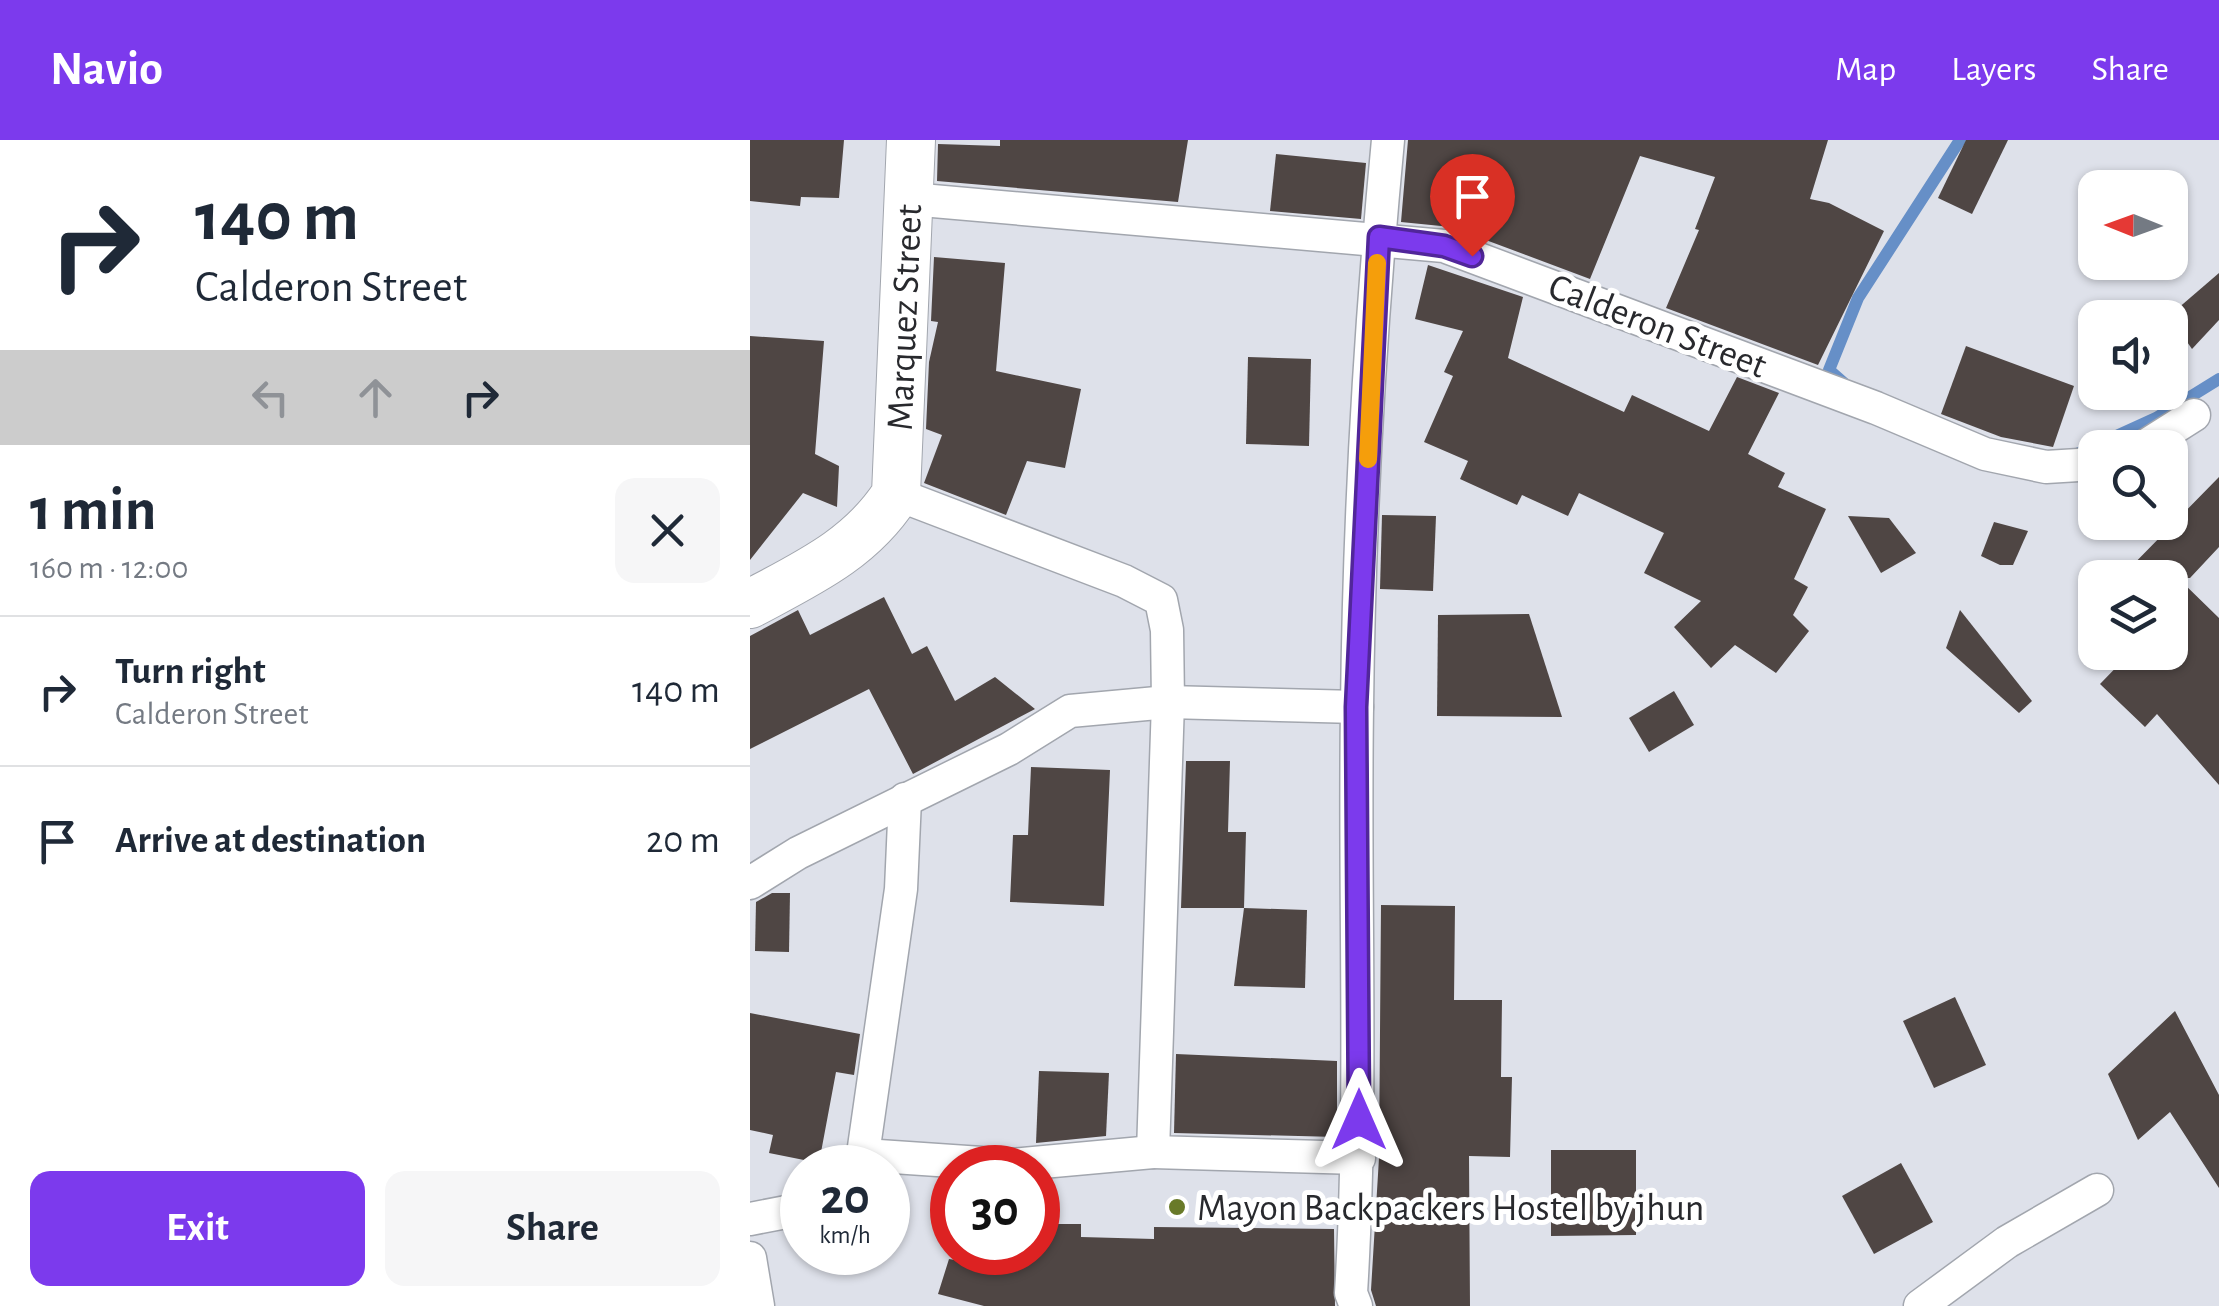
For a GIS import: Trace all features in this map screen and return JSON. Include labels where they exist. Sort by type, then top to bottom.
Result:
[{"type":"street","name":"Marquez Street","points":[[896,494],[910,140]]},
{"type":"street","points":[[1354,1299],[1359,1158],[1356,707],[1379,237],[1388,140]]},
{"type":"street","name":"Calderon Street","points":[[910,198],[1379,237],[1444,246],[1985,454],[2046,467],[2078,465]]},
{"type":"street","points":[[2170,430],[2194,415]]},
{"type":"street","points":[[750,604],[844,552],[880,519],[896,494],[1124,580],[1161,600],[1168,630],[1168,702],[1153,1152]]},
{"type":"street","points":[[750,883],[904,799],[1009,749],[1070,711],[1168,702],[1356,707]]},
{"type":"street","points":[[865,1145],[901,889],[904,799]]},
{"type":"street","points":[[910,1162],[1011,1165],[1153,1152],[1359,1158]]},
{"type":"street","points":[[1920,1306],[2007,1242],[2097,1190]]},
{"type":"street","points":[[750,1219],[780,1213]]},
{"type":"street","points":[[750,1258],[758,1306]]},
{"type":"building","points":[[750,140],[844,140],[839,198],[801,197],[800,206],[750,201]]},
{"type":"building","points":[[1000,140],[1188,140],[1178,202],[937,181],[938,144],[1000,146]]},
{"type":"building","points":[[1408,140],[1828,140],[1810,199],[1829,203],[1884,231],[1818,365],[1666,308],[1699,230],[1695,229],[1715,177],[1640,156],[1590,279],[1451,227],[1401,222]]},
{"type":"building","points":[[1966,140],[2008,140],[1972,214],[1938,198]]},
{"type":"building","points":[[1276,154],[1366,163],[1361,219],[1270,211]]},
{"type":"building","points":[[934,257],[1005,263],[996,371],[1081,389],[1065,468],[1027,461],[1006,515],[924,483],[942,435],[926,429],[929,362],[938,322],[931,321]]},
{"type":"building","points":[[1428,265],[1523,297],[1508,358],[1624,412],[1632,395],[1709,431],[1737,377],[1779,393],[1748,454],[1785,473],[1778,487],[1826,509],[1794,579],[1808,587],[1793,615],[1809,631],[1776,673],[1735,645],[1711,668],[1674,627],[1701,601],[1644,573],[1664,533],[1579,493],[1568,516],[1522,495],[1517,505],[1460,479],[1468,461],[1424,442],[1453,376],[1444,372],[1463,331],[1415,319]]},
{"type":"building","points":[[2219,273],[2219,320],[2192,349],[2188,343],[2188,300]]},
{"type":"building","points":[[750,336],[824,341],[815,454],[839,466],[837,507],[803,493],[750,560]]},
{"type":"building","points":[[1966,346],[2074,386],[2053,447],[2001,437],[1941,414]]},
{"type":"building","points":[[1248,357],[1311,359],[1309,446],[1246,444]]},
{"type":"building","points":[[2219,477],[2219,547],[2190,578],[2188,560],[2138,560],[2157,540],[2188,540],[2188,509]]},
{"type":"building","points":[[1382,515],[1436,516],[1433,591],[1380,589]]},
{"type":"building","points":[[1848,516],[1889,518],[1916,553],[1881,573]]},
{"type":"building","points":[[1994,522],[2028,531],[2013,565],[2000,565],[1981,556]]},
{"type":"building","points":[[2188,588],[2219,618],[2219,785],[2157,714],[2145,727],[2100,684],[2114,670],[2188,670]]},
{"type":"building","points":[[884,597],[912,654],[927,646],[955,701],[995,677],[1035,709],[913,774],[869,689],[750,749],[750,636],[798,610],[810,635]]},
{"type":"building","points":[[1960,610],[2032,701],[2019,713],[1946,648]]},
{"type":"building","points":[[1529,614],[1562,717],[1437,716],[1438,615]]},
{"type":"building","points":[[1674,691],[1694,725],[1649,752],[1629,718]]},
{"type":"building","points":[[1186,761],[1230,761],[1228,832],[1246,832],[1244,908],[1181,908]]},
{"type":"building","points":[[1031,767],[1110,770],[1104,906],[1010,902],[1013,835],[1028,835]]},
{"type":"building","points":[[772,893],[790,893],[789,952],[755,951],[756,902]]},
{"type":"building","points":[[1381,905],[1455,906],[1454,1000],[1502,1000],[1501,1077],[1512,1077],[1510,1157],[1469,1156],[1470,1306],[1376,1306],[1371,1290],[1379,1158]]},
{"type":"building","points":[[1244,908],[1307,910],[1305,988],[1234,986]]},
{"type":"building","points":[[1955,997],[1986,1065],[1934,1088],[1903,1021]]},
{"type":"building","points":[[2175,1011],[2219,1095],[2219,1188],[2170,1112],[2138,1140],[2108,1074]]},
{"type":"building","points":[[750,1013],[860,1034],[854,1075],[836,1072],[822,1145],[780,1145],[780,1155],[769,1153],[773,1135],[750,1130]]},
{"type":"building","points":[[1176,1054],[1337,1061],[1337,1137],[1174,1133]]},
{"type":"building","points":[[1039,1071],[1109,1073],[1106,1136],[1036,1143]]},
{"type":"building","points":[[1551,1150],[1636,1150],[1636,1235],[1551,1236]]},
{"type":"building","points":[[1901,1163],[1933,1222],[1874,1254],[1842,1196]]},
{"type":"building","points":[[1060,1224],[1081,1224],[1081,1237],[1154,1239],[1154,1227],[1334,1229],[1335,1306],[984,1306],[938,1294],[944,1275],[1060,1275]]},
{"type":"waterway","points":[[1846,385],[1829,370],[1858,298],[1960,140]]},
{"type":"waterway","points":[[2077,454],[2156,418],[2219,379]]},
{"type":"slow traffic","points":[[1368,459],[1377,263]]},
{"type":"place","name":"Mayon Backpackers Hostel by jhun","points":[[1177,1207]]},
{"type":"route","points":[[1359,1120],[1356,707],[1379,237],[1444,246],[1472,256]]}]
